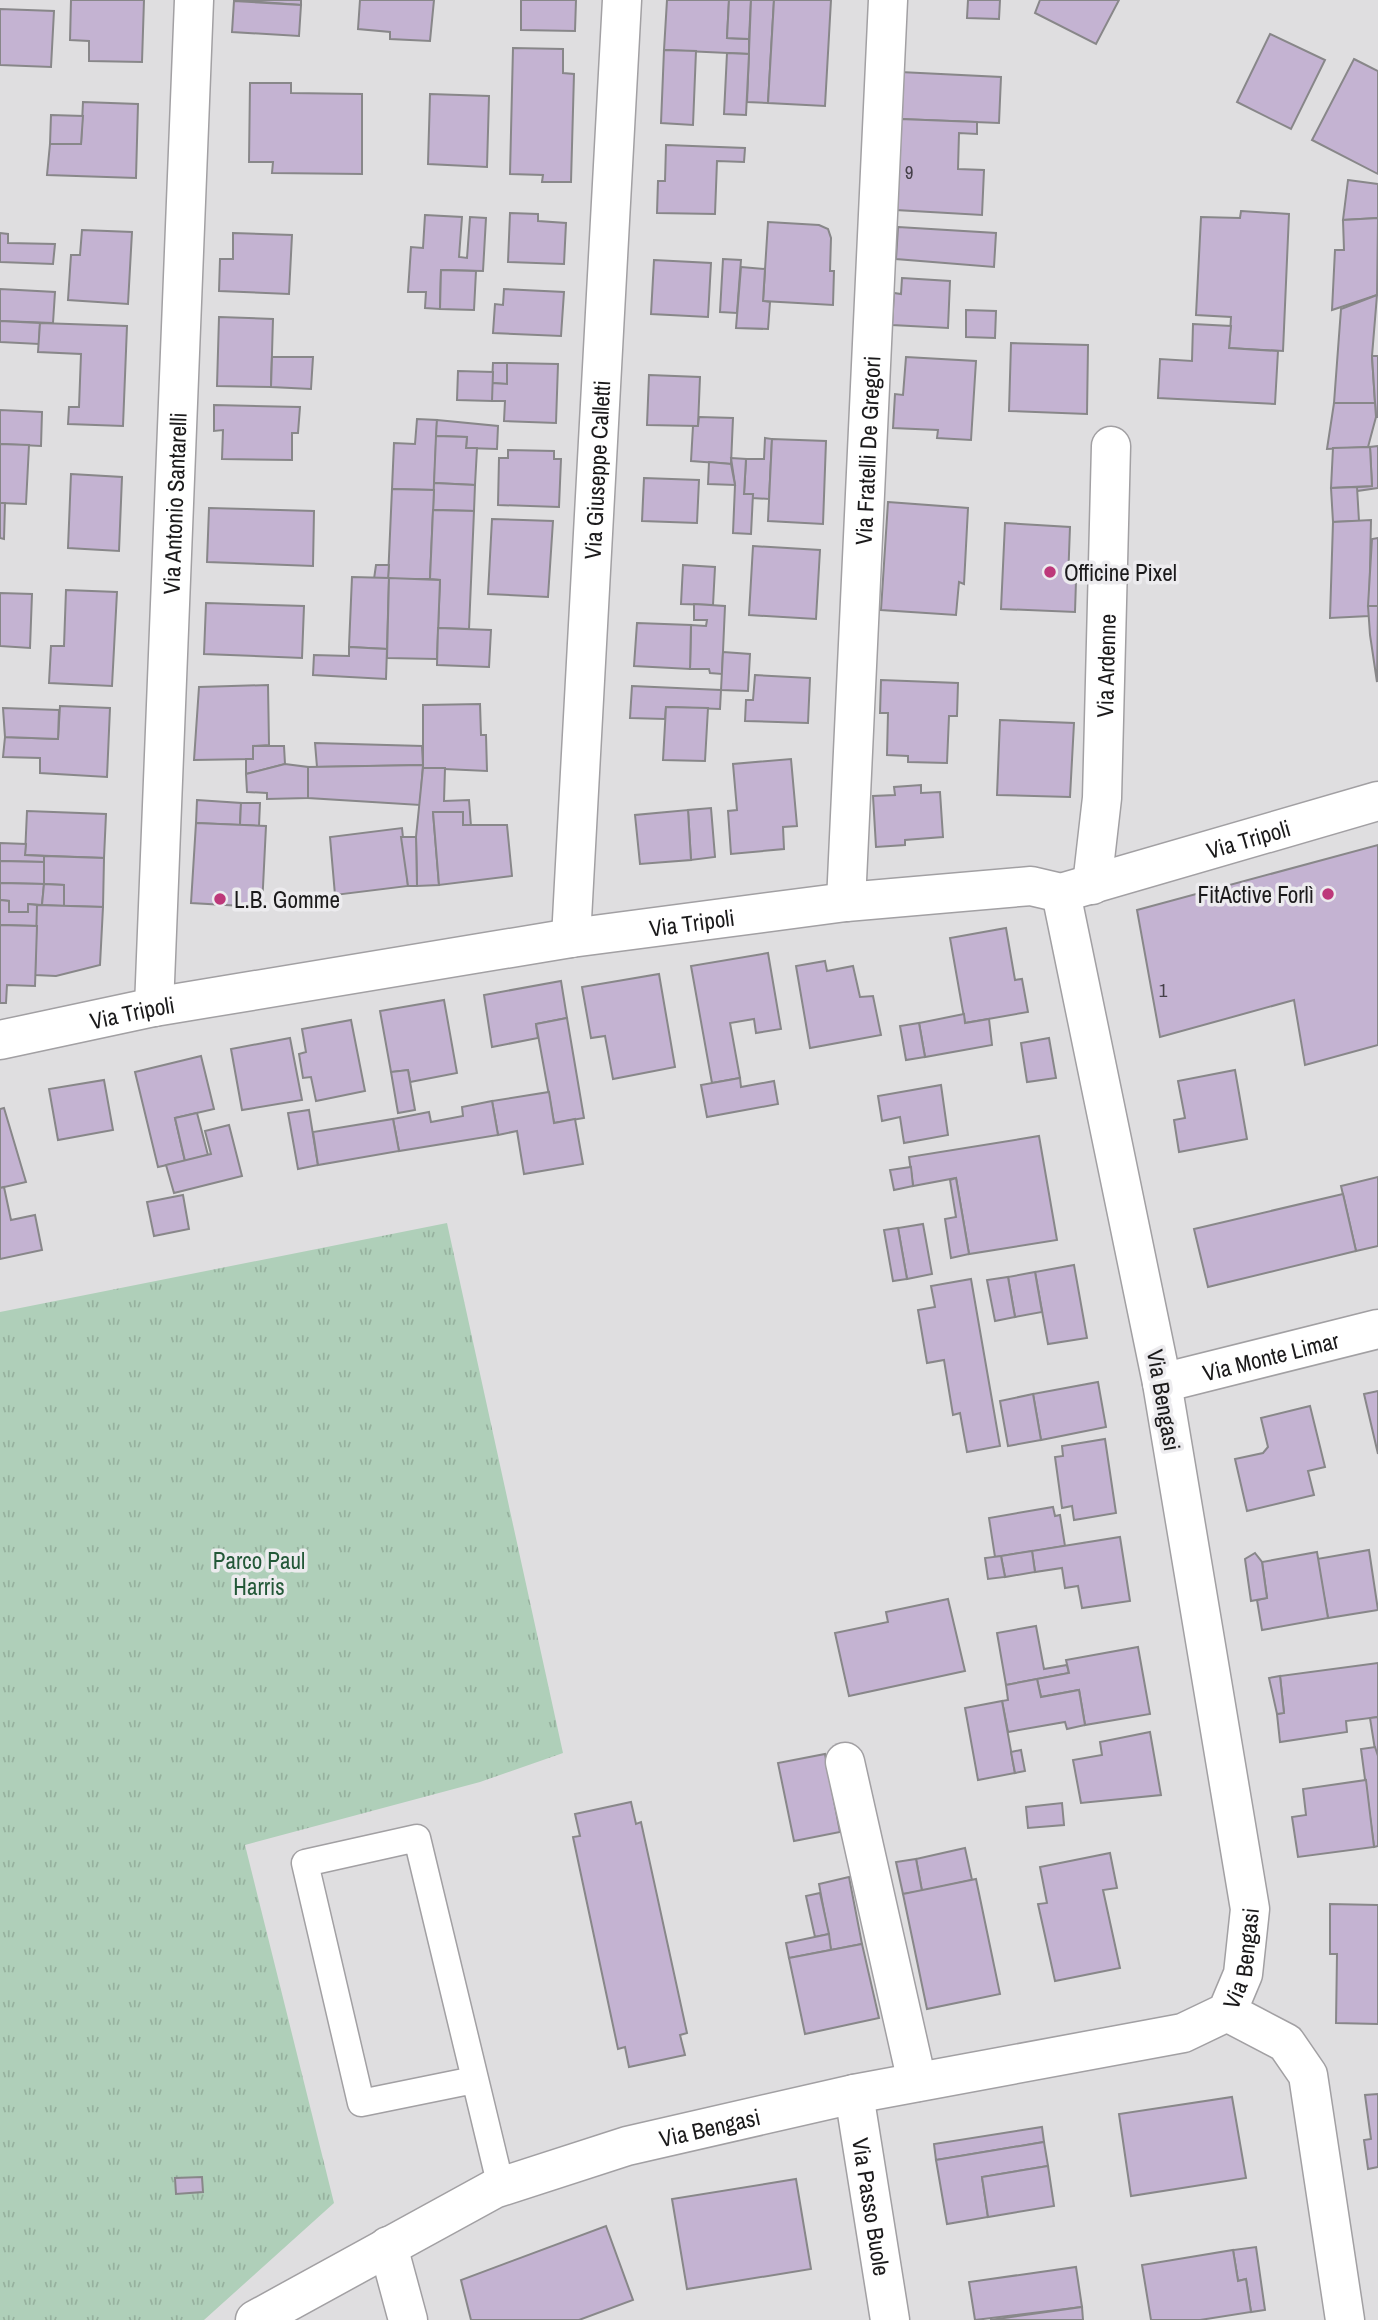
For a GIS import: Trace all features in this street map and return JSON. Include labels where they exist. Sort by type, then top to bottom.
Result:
[{"type":"street","name":"Via Antonio Santarelli","points":[[154,1007],[194,0]]},
{"type":"street","name":"Via Giuseppe Calletti","points":[[571,939],[622,0]]},
{"type":"street","name":"Via Fratelli De Gregori","points":[[846,902],[888,0]]},
{"type":"street","name":"Via Ardenne","points":[[1076,889],[1102,798],[1111,446]]},
{"type":"street","name":"Via Tripoli","points":[[0,1040],[154,1007],[571,939],[846,902],[1031,886],[1076,889],[1378,802]]},
{"type":"street","name":"Via Bengasi","points":[[255,2320],[501,2187],[626,2146],[854,2094],[1183,2033],[1227,2012],[1243,1974],[1251,1909],[1076,889]]},
{"type":"street","name":"Via Monte Limar","points":[[1162,1383],[1378,1329]]},
{"type":"street","points":[[845,1762],[917,2082]]},
{"type":"street","points":[[1227,2012],[1286,2043],[1308,2075],[1345,2320]]},
{"type":"street","name":"Via Passo Buole","points":[[854,2094],[890,2320]]},
{"type":"street","points":[[388,2246],[408,2320]]},
{"type":"lane","points":[[474,2080],[360,2104],[305,1863],[417,1838],[501,2187]]},
{"type":"green space","name":"Parco Paul Harris","points":[[447,1223],[563,1753],[480,1782],[245,1845],[334,2203],[204,2320],[0,2320],[0,1312]]},
{"type":"building","points":[[71,0],[144,0],[142,62],[89,61],[89,41],[70,40]]},
{"type":"building","points":[[234,0],[301,0],[301,5]]},
{"type":"building","points":[[360,0],[434,0],[430,41],[390,39],[390,32],[358,29]]},
{"type":"building","points":[[521,0],[576,0],[575,31],[521,30]]},
{"type":"building","points":[[667,0],[729,0],[727,38],[749,39],[749,54],[664,50]]},
{"type":"building","points":[[729,0],[751,0],[749,39],[727,38]]},
{"type":"building","points":[[751,0],[774,0],[768,103],[747,102]]},
{"type":"building","points":[[774,0],[831,0],[825,106],[768,103]]},
{"type":"building","points":[[968,0],[1000,0],[999,19],[967,18]]},
{"type":"building","points":[[1040,0],[1119,0],[1096,44],[1035,13]]},
{"type":"building","points":[[234,1],[301,5],[299,36],[232,32]]},
{"type":"building","points":[[0,9],[54,11],[51,67],[0,65]]},
{"type":"building","points":[[1270,34],[1325,60],[1291,129],[1237,102]]},
{"type":"building","points":[[513,48],[563,49],[563,73],[574,74],[571,182],[542,182],[543,175],[510,174]]},
{"type":"building","points":[[664,50],[696,51],[693,125],[661,123]]},
{"type":"building","points":[[727,53],[749,54],[746,115],[724,114]]},
{"type":"building","points":[[1354,59],[1378,71],[1378,174],[1312,140]]},
{"type":"building","points":[[900,72],[1001,77],[999,123],[900,119]]},
{"type":"building","points":[[250,83],[291,83],[291,93],[362,94],[362,174],[272,173],[273,162],[249,162]]},
{"type":"building","points":[[430,94],[489,96],[487,167],[428,164]]},
{"type":"building","points":[[83,102],[138,104],[136,178],[47,175],[50,144],[81,144]]},
{"type":"building","points":[[51,115],[83,116],[81,144],[50,144]]},
{"type":"building","points":[[900,119],[977,122],[977,134],[959,133],[958,169],[984,170],[982,215],[896,210]]},
{"type":"building","points":[[666,145],[745,148],[744,162],[717,161],[715,214],[657,213],[658,181],[665,181]]},
{"type":"building","points":[[1348,180],[1378,184],[1378,218],[1343,220]]},
{"type":"building","points":[[1241,211],[1289,214],[1283,351],[1229,348],[1231,317],[1196,315],[1201,217],[1240,218]]},
{"type":"building","points":[[510,213],[538,214],[538,221],[566,223],[564,264],[508,262]]},
{"type":"building","points":[[425,215],[462,217],[459,257],[467,258],[470,217],[486,218],[483,271],[441,270],[440,309],[425,308],[426,292],[408,292],[411,247],[423,248]]},
{"type":"building","points":[[1378,218],[1377,295],[1332,310],[1335,250],[1344,250],[1343,220]]},
{"type":"building","points":[[768,222],[819,225],[828,229],[831,238],[830,271],[834,271],[833,305],[763,301]]},
{"type":"building","points":[[898,227],[996,233],[994,267],[896,259]]},
{"type":"building","points":[[82,230],[132,232],[128,304],[68,300],[71,255],[80,255]]},
{"type":"building","points":[[0,233],[8,234],[8,243],[55,244],[53,264],[0,262]]},
{"type":"building","points":[[233,233],[292,235],[289,294],[219,291],[220,259],[233,259]]},
{"type":"building","points":[[723,259],[741,260],[737,313],[720,312]]},
{"type":"building","points":[[654,260],[711,263],[708,317],[651,314]]},
{"type":"building","points":[[741,267],[765,269],[763,301],[770,302],[768,329],[736,328]]},
{"type":"building","points":[[441,270],[476,271],[474,310],[440,309]]},
{"type":"building","points":[[902,278],[950,281],[948,328],[892,325],[894,293],[901,294]]},
{"type":"building","points":[[0,289],[55,292],[53,323],[0,321]]},
{"type":"building","points":[[504,289],[564,292],[561,336],[493,333],[495,304],[503,305]]},
{"type":"building","points":[[1377,295],[1372,356],[1375,403],[1334,403],[1341,309]]},
{"type":"building","points":[[966,310],[996,311],[995,338],[966,337]]},
{"type":"building","points":[[219,317],[273,319],[271,387],[217,386]]},
{"type":"building","points":[[0,321],[40,323],[39,344],[0,342]]},
{"type":"building","points":[[40,323],[127,326],[123,426],[68,424],[69,407],[79,407],[81,354],[38,352]]},
{"type":"building","points":[[1193,324],[1231,326],[1229,348],[1278,351],[1275,404],[1158,398],[1160,359],[1192,361]]},
{"type":"building","points":[[1011,343],[1088,345],[1087,414],[1009,411]]},
{"type":"building","points":[[1372,356],[1378,356],[1378,417],[1376,417]]},
{"type":"building","points":[[272,357],[313,357],[311,389],[271,387]]},
{"type":"building","points":[[906,357],[976,361],[971,440],[937,438],[938,430],[893,428],[895,394],[903,395]]},
{"type":"building","points":[[493,363],[507,363],[507,384],[492,383]]},
{"type":"building","points":[[507,363],[558,364],[556,423],[504,421],[505,401],[492,401],[492,383],[507,384]]},
{"type":"building","points":[[458,371],[493,372],[492,401],[457,400]]},
{"type":"building","points":[[649,375],[700,377],[698,426],[647,425]]},
{"type":"building","points":[[1334,403],[1375,403],[1376,417],[1368,447],[1327,449]]},
{"type":"building","points":[[214,405],[300,407],[298,433],[292,433],[292,460],[222,459],[223,430],[214,431]]},
{"type":"building","points":[[0,410],[42,412],[41,446],[0,444]]},
{"type":"building","points":[[699,417],[733,418],[731,464],[691,461],[693,426],[698,426]]},
{"type":"building","points":[[417,419],[437,420],[434,490],[392,489],[394,443],[415,444]]},
{"type":"building","points":[[437,420],[498,426],[497,449],[466,448],[467,437],[436,436]]},
{"type":"building","points":[[436,436],[467,437],[466,448],[477,448],[475,485],[434,483]]},
{"type":"building","points":[[765,438],[772,439],[769,499],[752,498],[753,494],[744,494],[746,459],[764,459]]},
{"type":"building","points":[[772,439],[826,441],[823,524],[768,521]]},
{"type":"building","points":[[0,444],[29,445],[26,504],[0,503]]},
{"type":"building","points":[[1378,446],[1378,488],[1357,491],[1357,487],[1372,486],[1370,447]]},
{"type":"building","points":[[1370,447],[1372,486],[1331,488],[1333,448]]},
{"type":"building","points":[[508,450],[554,451],[554,459],[561,459],[559,507],[498,505],[499,458],[508,458]]},
{"type":"building","points":[[731,458],[746,459],[744,494],[753,494],[751,534],[733,533],[735,485]]},
{"type":"building","points":[[709,462],[731,464],[735,485],[708,484]]},
{"type":"building","points":[[71,474],[122,477],[119,551],[68,548]]},
{"type":"building","points":[[644,478],[699,480],[697,523],[642,521]]},
{"type":"building","points":[[434,483],[475,485],[474,511],[433,510]]},
{"type":"building","points":[[1357,487],[1359,521],[1333,522],[1331,488]]},
{"type":"building","points":[[392,489],[434,490],[430,579],[388,579]]},
{"type":"building","points":[[888,502],[968,508],[964,584],[959,582],[956,615],[881,610]]},
{"type":"building","points":[[0,503],[5,503],[4,539],[0,538]]},
{"type":"building","points":[[209,508],[314,511],[313,566],[207,562]]},
{"type":"building","points":[[433,510],[474,511],[469,629],[438,628],[440,580],[430,579]]},
{"type":"building","points":[[492,519],[553,521],[548,597],[488,594]]},
{"type":"building","points":[[1371,520],[1369,616],[1330,618],[1333,522]]},
{"type":"building","points":[[1005,523],[1070,527],[1068,581],[1076,581],[1075,612],[1001,609]]},
{"type":"building","points":[[1378,538],[1378,606],[1368,606],[1372,539]]},
{"type":"building","points":[[753,546],[820,550],[816,619],[749,615]]},
{"type":"building","points":[[376,565],[389,565],[388,579],[374,579]]},
{"type":"building","points":[[683,565],[715,567],[713,605],[681,604]]},
{"type":"building","points":[[352,577],[389,578],[387,649],[349,647]]},
{"type":"building","points":[[389,578],[440,580],[437,659],[387,658]]},
{"type":"building","points":[[66,590],[117,592],[112,686],[49,683],[51,646],[64,646]]},
{"type":"building","points":[[0,593],[32,594],[30,648],[0,646]]},
{"type":"building","points":[[206,603],[304,606],[302,658],[204,654]]},
{"type":"building","points":[[694,604],[725,606],[722,674],[710,673],[709,669],[690,669],[691,625],[706,626],[707,620],[694,620]]},
{"type":"building","points":[[1368,606],[1378,606],[1377,682],[1370,635]]},
{"type":"building","points":[[637,623],[691,625],[690,669],[634,666]]},
{"type":"building","points":[[438,628],[491,630],[489,667],[437,665]]},
{"type":"building","points":[[349,647],[387,649],[386,679],[313,675],[314,655],[349,656]]},
{"type":"building","points":[[723,652],[750,654],[748,691],[721,690]]},
{"type":"building","points":[[755,675],[810,678],[808,723],[745,721],[746,700],[753,700]]},
{"type":"building","points":[[881,680],[958,683],[957,716],[949,716],[947,763],[908,762],[908,756],[887,755],[888,713],[880,713]]},
{"type":"building","points":[[268,685],[269,745],[253,746],[253,759],[194,760],[199,687]]},
{"type":"building","points":[[632,686],[721,690],[720,709],[666,707],[665,719],[630,718]]},
{"type":"building","points":[[480,704],[481,735],[486,735],[487,771],[423,768],[423,705]]},
{"type":"building","points":[[60,706],[110,708],[107,777],[40,773],[40,758],[3,757],[5,737],[58,739]]},
{"type":"building","points":[[666,707],[708,708],[705,761],[663,760]]},
{"type":"building","points":[[3,708],[59,710],[58,739],[5,737]]},
{"type":"building","points":[[1000,720],[1074,723],[1070,797],[997,795]]},
{"type":"building","points":[[315,743],[422,746],[423,765],[317,767]]},
{"type":"building","points":[[253,746],[284,746],[285,764],[246,774],[246,759],[253,759]]},
{"type":"building","points":[[791,759],[797,826],[783,827],[784,849],[731,854],[728,811],[737,810],[733,764]]},
{"type":"building","points":[[285,764],[308,767],[308,798],[267,799],[267,793],[247,792],[246,774]]},
{"type":"building","points":[[423,765],[420,805],[308,798],[308,767]]},
{"type":"building","points":[[423,768],[445,768],[444,801],[469,800],[471,826],[463,825],[463,812],[433,812],[439,885],[417,886],[416,837]]},
{"type":"building","points":[[921,785],[921,793],[940,792],[943,837],[905,840],[905,845],[876,847],[873,796],[895,795],[894,787]]},
{"type":"building","points":[[197,800],[241,803],[240,825],[196,823]]},
{"type":"building","points":[[241,803],[260,803],[259,826],[240,825]]},
{"type":"building","points":[[711,808],[715,857],[691,860],[688,810]]},
{"type":"building","points":[[688,810],[691,860],[640,864],[635,815]]},
{"type":"building","points":[[27,811],[106,814],[104,858],[25,855]]},
{"type":"building","points":[[433,812],[463,812],[463,825],[507,825],[512,876],[439,885]]},
{"type":"building","points":[[196,823],[266,826],[262,907],[191,903]]},
{"type":"building","points":[[402,828],[408,886],[335,895],[330,837]]},
{"type":"building","points":[[401,837],[416,837],[417,886],[408,886]]},
{"type":"building","points":[[0,843],[26,844],[25,855],[44,856],[44,862],[0,861]]},
{"type":"building","points":[[1378,845],[1378,1045],[1305,1065],[1294,1000],[1160,1037],[1137,910]]},
{"type":"building","points":[[44,856],[104,858],[103,907],[64,906],[64,885],[44,884]]},
{"type":"building","points":[[0,861],[44,862],[44,884],[0,883]]},
{"type":"building","points":[[0,883],[44,884],[42,905],[28,904],[28,912],[9,912],[9,901],[0,900]]},
{"type":"building","points":[[44,884],[64,885],[64,906],[42,905]]},
{"type":"building","points":[[0,900],[9,901],[9,912],[28,912],[28,904],[37,905],[37,926],[0,925]]},
{"type":"building","points":[[37,905],[103,907],[100,965],[56,976],[35,975]]},
{"type":"building","points":[[0,925],[37,926],[35,986],[7,985],[6,1003],[0,1003]]},
{"type":"building","points":[[1006,928],[1015,980],[1022,979],[1028,1012],[965,1023],[950,938]]},
{"type":"building","points":[[768,953],[781,1029],[756,1033],[754,1019],[730,1023],[740,1078],[712,1083],[691,966]]},
{"type":"building","points":[[825,961],[827,971],[853,966],[860,997],[873,996],[881,1035],[810,1048],[796,966]]},
{"type":"building","points":[[659,974],[675,1067],[613,1079],[605,1036],[591,1038],[582,987]]},
{"type":"building","points":[[561,981],[567,1018],[536,1024],[538,1038],[492,1047],[484,995]]},
{"type":"building","points":[[444,1000],[457,1073],[410,1082],[408,1070],[391,1072],[380,1011]]},
{"type":"building","points":[[964,1014],[965,1023],[989,1019],[992,1045],[925,1057],[919,1023]]},
{"type":"building","points":[[567,1018],[584,1118],[554,1123],[536,1024]]},
{"type":"building","points":[[351,1020],[365,1091],[316,1101],[311,1077],[303,1078],[299,1054],[306,1052],[302,1029]]},
{"type":"building","points":[[919,1023],[925,1057],[906,1060],[900,1026]]},
{"type":"building","points":[[290,1038],[302,1100],[242,1110],[231,1049]]},
{"type":"building","points":[[1049,1038],[1056,1078],[1027,1082],[1021,1043]]},
{"type":"building","points":[[201,1056],[214,1109],[175,1118],[185,1161],[158,1167],[135,1072]]},
{"type":"building","points":[[408,1070],[415,1110],[398,1113],[391,1072]]},
{"type":"building","points":[[1235,1070],[1247,1139],[1179,1152],[1174,1120],[1185,1118],[1178,1081]]},
{"type":"building","points":[[740,1078],[741,1087],[774,1081],[778,1104],[707,1117],[701,1085]]},
{"type":"building","points":[[104,1080],[113,1130],[58,1140],[49,1089]]},
{"type":"building","points":[[941,1085],[948,1135],[904,1143],[900,1117],[882,1121],[878,1096]]},
{"type":"building","points":[[549,1092],[554,1123],[575,1119],[583,1164],[524,1174],[517,1131],[498,1135],[492,1101]]},
{"type":"building","points":[[492,1101],[498,1135],[399,1151],[393,1119],[429,1112],[431,1122],[463,1116],[462,1107]]},
{"type":"building","points":[[4,1108],[26,1182],[0,1188],[0,1109]]},
{"type":"building","points":[[309,1110],[318,1165],[298,1169],[288,1113]]},
{"type":"building","points":[[197,1113],[208,1155],[185,1161],[175,1118]]},
{"type":"building","points":[[393,1119],[399,1151],[318,1165],[313,1132]]},
{"type":"building","points":[[229,1125],[242,1176],[174,1193],[166,1165],[211,1154],[205,1131]]},
{"type":"building","points":[[1039,1136],[1057,1240],[969,1254],[956,1178],[913,1186],[909,1157]]},
{"type":"building","points":[[911,1167],[913,1186],[894,1190],[890,1170]]},
{"type":"building","points":[[1378,1177],[1378,1246],[1356,1251],[1341,1186]]},
{"type":"building","points":[[956,1178],[969,1254],[951,1258],[945,1219],[956,1217],[950,1180]]},
{"type":"building","points":[[4,1187],[11,1220],[35,1215],[42,1250],[0,1259],[0,1188]]},
{"type":"building","points":[[1343,1194],[1356,1251],[1208,1287],[1194,1229]]},
{"type":"building","points":[[183,1195],[189,1229],[154,1236],[147,1202]]},
{"type":"building","points":[[923,1224],[932,1274],[907,1279],[898,1228]]},
{"type":"building","points":[[898,1228],[907,1279],[893,1281],[884,1230]]},
{"type":"building","points":[[1074,1265],[1087,1338],[1048,1344],[1035,1272]]},
{"type":"building","points":[[1035,1272],[1042,1312],[1015,1317],[1008,1277]]},
{"type":"building","points":[[1008,1277],[1015,1317],[995,1321],[987,1280]]},
{"type":"building","points":[[971,1279],[1000,1446],[967,1452],[960,1413],[953,1415],[944,1360],[927,1363],[918,1310],[935,1307],[931,1286]]},
{"type":"building","points":[[1098,1382],[1106,1427],[1041,1440],[1033,1394]]},
{"type":"building","points":[[1378,1391],[1378,1454],[1364,1394]]},
{"type":"building","points":[[1033,1394],[1041,1440],[1008,1446],[1000,1401]]},
{"type":"building","points":[[1310,1406],[1325,1467],[1308,1471],[1314,1495],[1247,1511],[1235,1459],[1263,1453],[1268,1447],[1261,1418]]},
{"type":"building","points":[[1105,1439],[1116,1513],[1074,1520],[1072,1506],[1062,1508],[1055,1457],[1063,1456],[1062,1446]]},
{"type":"building","points":[[1053,1507],[1055,1516],[1060,1515],[1065,1546],[995,1557],[989,1518]]},
{"type":"building","points":[[1120,1537],[1130,1601],[1082,1608],[1078,1586],[1065,1588],[1062,1568],[1035,1572],[1032,1551]]},
{"type":"building","points":[[1369,1550],[1378,1610],[1328,1618],[1317,1559]]},
{"type":"building","points":[[1032,1551],[1035,1572],[1005,1577],[1001,1556]]},
{"type":"building","points":[[1317,1552],[1328,1618],[1262,1630],[1257,1600],[1267,1598],[1262,1562]]},
{"type":"building","points":[[1255,1553],[1262,1562],[1267,1598],[1251,1601],[1245,1559]]},
{"type":"building","points":[[1001,1556],[1005,1577],[988,1579],[985,1558]]},
{"type":"building","points":[[948,1599],[965,1671],[849,1696],[835,1633],[888,1622],[886,1612]]},
{"type":"building","points":[[1036,1626],[1044,1669],[1067,1665],[1069,1673],[1006,1685],[997,1633]]},
{"type":"building","points":[[1138,1647],[1150,1714],[1085,1725],[1079,1690],[1041,1697],[1037,1679],[1069,1673],[1066,1660]]},
{"type":"building","points":[[1378,1663],[1378,1717],[1346,1721],[1347,1732],[1280,1742],[1277,1714],[1284,1713],[1280,1676]]},
{"type":"building","points":[[1280,1676],[1284,1713],[1277,1714],[1269,1678]]},
{"type":"building","points":[[1037,1679],[1041,1697],[1079,1690],[1085,1725],[1067,1729],[1065,1722],[1008,1732],[1002,1701],[1008,1700],[1006,1685]]},
{"type":"building","points":[[1002,1701],[1015,1773],[978,1780],[965,1708]]},
{"type":"building","points":[[1378,1717],[1378,1756],[1376,1756],[1370,1718]]},
{"type":"building","points":[[1150,1732],[1161,1795],[1081,1803],[1073,1760],[1102,1755],[1100,1742]]},
{"type":"building","points":[[1375,1747],[1378,1756],[1378,1846],[1374,1847],[1361,1749]]},
{"type":"building","points":[[1021,1750],[1025,1771],[1015,1773],[1011,1752]]},
{"type":"building","points":[[825,1754],[840,1832],[794,1841],[778,1763]]},
{"type":"building","points":[[1366,1780],[1374,1847],[1298,1857],[1292,1817],[1306,1815],[1303,1789]]},
{"type":"building","points":[[631,1802],[636,1824],[641,1822],[687,2033],[680,2035],[685,2055],[629,2067],[625,2047],[618,2049],[573,1837],[580,1836],[575,1814]]},
{"type":"building","points":[[1062,1803],[1064,1825],[1028,1828],[1026,1807]]},
{"type":"building","points":[[965,1848],[972,1880],[922,1891],[916,1859]]},
{"type":"building","points":[[1110,1853],[1117,1888],[1103,1890],[1120,1968],[1055,1981],[1038,1904],[1047,1903],[1040,1867]]},
{"type":"building","points":[[916,1859],[922,1891],[903,1894],[896,1862]]},
{"type":"building","points":[[849,1877],[862,1944],[831,1950],[819,1884]]},
{"type":"building","points":[[976,1879],[1000,1994],[927,2009],[903,1894]]},
{"type":"building","points":[[820,1893],[829,1934],[815,1937],[806,1896]]},
{"type":"building","points":[[1330,1904],[1378,1905],[1378,2024],[1336,2023],[1337,1954],[1330,1954]]},
{"type":"building","points":[[829,1934],[831,1950],[789,1958],[786,1943]]},
{"type":"building","points":[[862,1944],[879,2018],[805,2034],[789,1958]]},
{"type":"building","points":[[1378,2094],[1378,2167],[1368,2169],[1364,2140],[1371,2139],[1365,2095]]},
{"type":"building","points":[[1232,2097],[1246,2178],[1131,2196],[1119,2114]]},
{"type":"building","points":[[1042,2127],[1044,2142],[936,2160],[934,2144]]},
{"type":"building","points":[[1044,2142],[1048,2166],[982,2177],[988,2217],[947,2224],[936,2160]]},
{"type":"building","points":[[1048,2166],[1054,2206],[988,2217],[982,2177]]},
{"type":"building","points":[[202,2177],[203,2192],[176,2194],[175,2178]]},
{"type":"building","points":[[796,2179],[811,2269],[687,2289],[672,2199]]},
{"type":"building","points":[[606,2226],[633,2300],[579,2320],[471,2320],[461,2280]]},
{"type":"building","points":[[1256,2247],[1265,2310],[1251,2312],[1246,2279],[1238,2281],[1233,2250]]},
{"type":"building","points":[[1233,2250],[1238,2281],[1246,2279],[1251,2312],[1200,2320],[1151,2320],[1142,2265]]},
{"type":"building","points":[[1076,2267],[1082,2307],[975,2320],[969,2282]]},
{"type":"building","points":[[1082,2307],[1083,2320],[990,2320]]},
{"type":"place","name":"Officine Pixel","points":[[1050,572]]},
{"type":"place","name":"FitActive Forlì","points":[[1328,894]]},
{"type":"place","name":"L.B. Gomme","points":[[220,899]]}]
